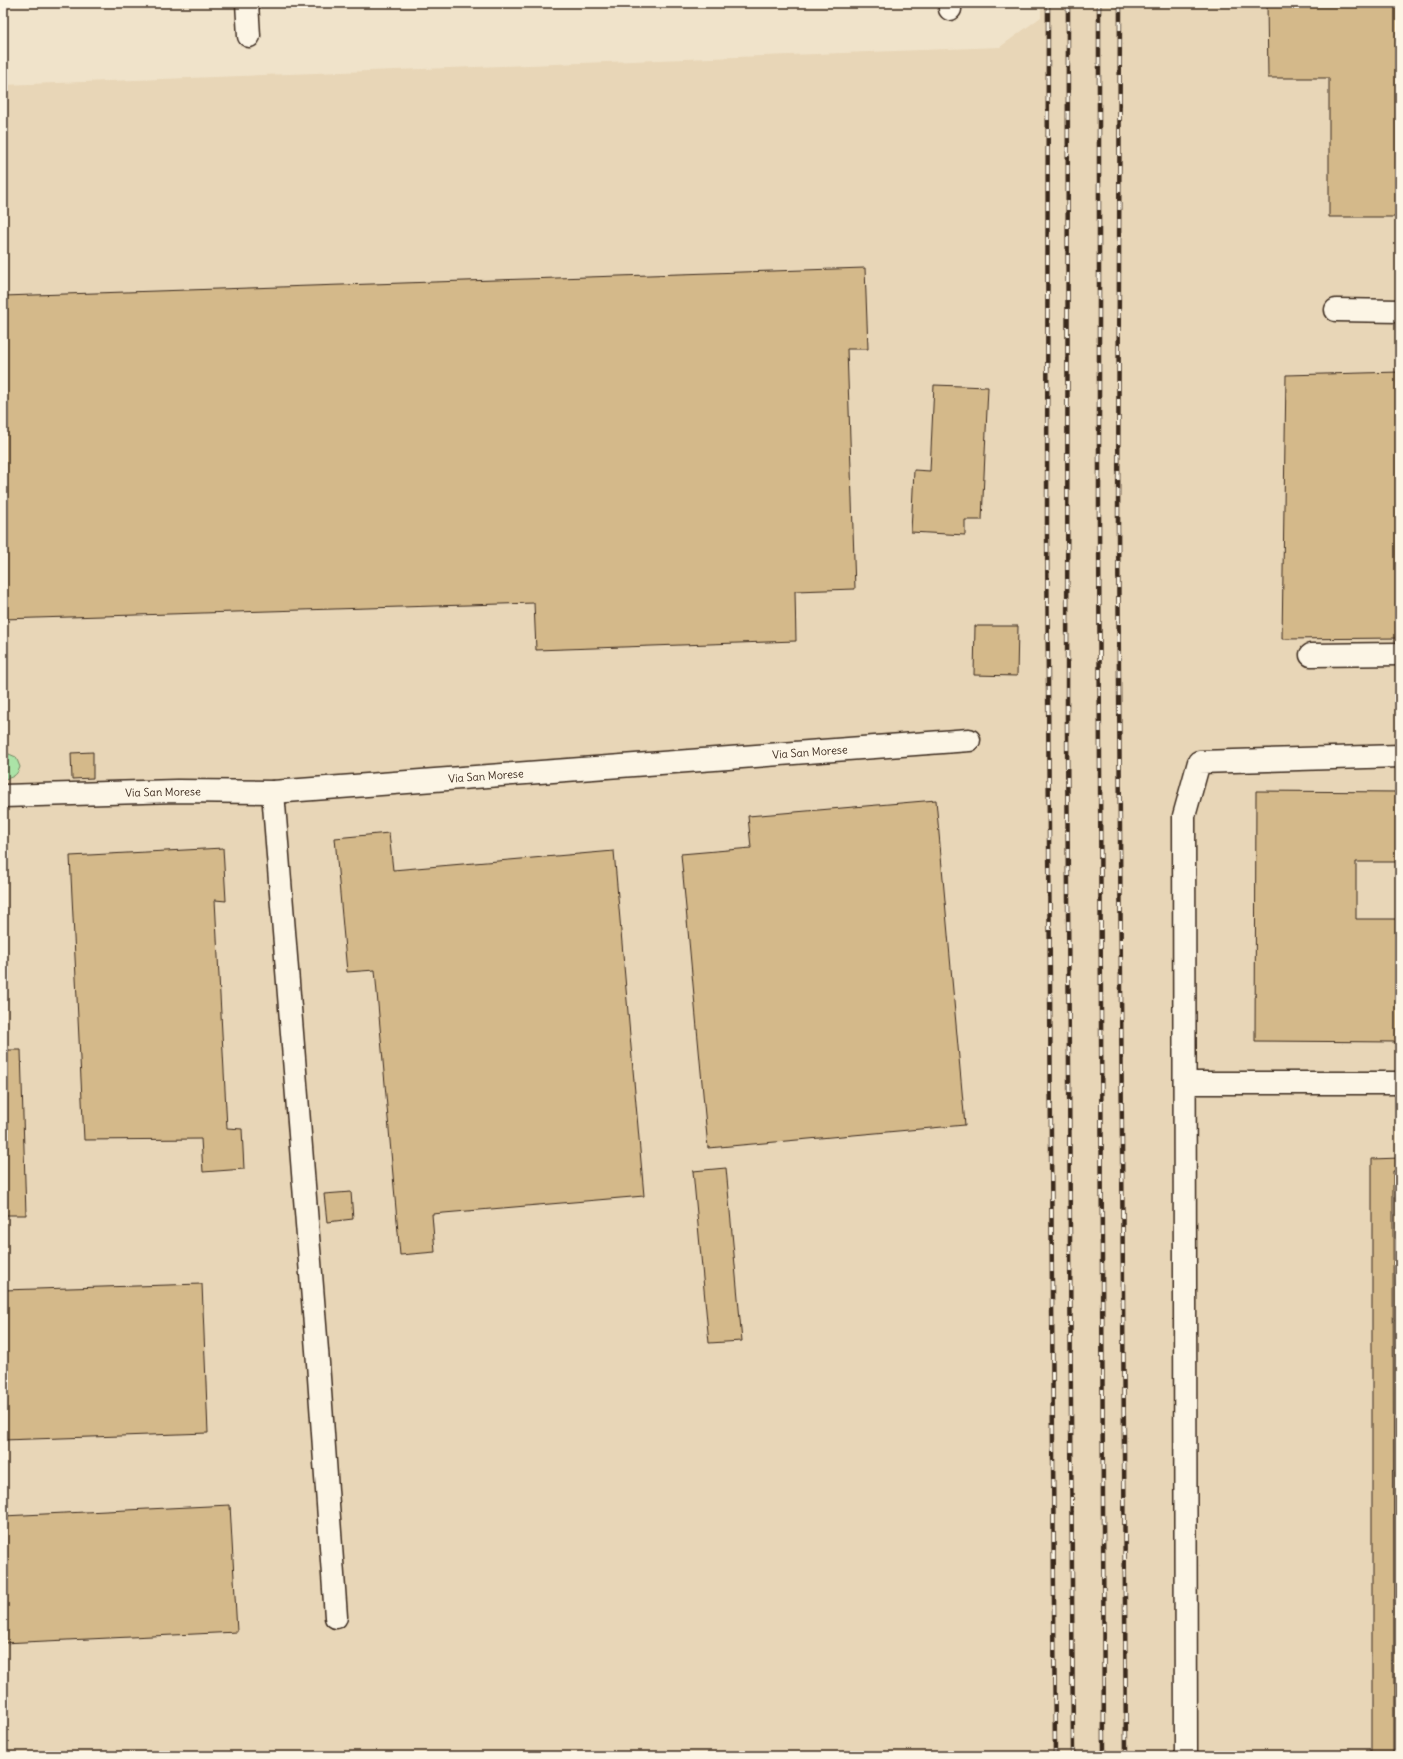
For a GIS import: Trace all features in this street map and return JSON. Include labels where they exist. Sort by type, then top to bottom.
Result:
[{"type":"street","points":[[247,3],[249,36]]},
{"type":"street","points":[[1336,310],[1400,311]]},
{"type":"street","points":[[1311,655],[1400,654]]},
{"type":"street","name":"Via San Morese","points":[[3,796],[177,791],[273,792],[969,740]]},
{"type":"street","points":[[1186,1756],[1184,816],[1199,762],[1400,756]]},
{"type":"street","points":[[273,792],[336,1617]]},
{"type":"street","points":[[1185,1083],[1400,1083]]},
{"type":"shaded area","points":[[1041,3],[1400,3],[1400,1756],[3,1756],[3,85],[1000,47],[1041,17]]},
{"type":"green space","points":[[9,754],[16,757],[20,767],[14,776],[3,779],[3,755]]},
{"type":"building","points":[[1267,3],[1400,3],[1400,217],[1329,217],[1329,78],[1268,78]]},
{"type":"building","points":[[865,268],[868,349],[847,349],[855,589],[795,591],[796,641],[536,650],[534,603],[3,619],[3,296]]},
{"type":"building","points":[[1400,372],[1400,638],[1282,639],[1286,375]]},
{"type":"building","points":[[934,385],[988,387],[982,520],[965,520],[965,535],[911,532],[914,470],[930,471]]},
{"type":"building","points":[[975,626],[1018,626],[1017,676],[974,675]]},
{"type":"building","points":[[93,752],[93,778],[72,779],[71,753]]},
{"type":"building","points":[[1256,791],[1400,792],[1400,862],[1356,862],[1356,919],[1400,919],[1400,1042],[1255,1041]]},
{"type":"building","points":[[936,800],[965,1125],[708,1148],[681,854],[751,848],[748,816]]},
{"type":"building","points":[[389,833],[393,870],[614,851],[644,1196],[432,1214],[435,1252],[400,1255],[375,970],[347,972],[335,838]]},
{"type":"building","points":[[223,848],[226,901],[215,900],[227,1128],[242,1129],[244,1169],[203,1172],[201,1139],[84,1140],[70,856]]},
{"type":"building","points":[[3,1050],[21,1050],[26,1215],[3,1215]]},
{"type":"building","points":[[1400,1158],[1400,1171],[1393,1171],[1394,1756],[1372,1756],[1372,1159]]},
{"type":"building","points":[[726,1168],[742,1341],[709,1343],[693,1171]]},
{"type":"building","points":[[351,1192],[353,1219],[327,1222],[324,1194]]},
{"type":"building","points":[[202,1284],[208,1433],[3,1440],[3,1290]]},
{"type":"building","points":[[230,1505],[237,1632],[3,1643],[3,1516]]},
{"type":"railway","points":[[1048,3],[1047,528],[1055,1756]]},
{"type":"railway","points":[[1068,3],[1067,724],[1073,1756]]},
{"type":"railway","points":[[1099,3],[1099,521],[1104,1756]]},
{"type":"railway","points":[[1120,3],[1118,526],[1126,1756]]}]
